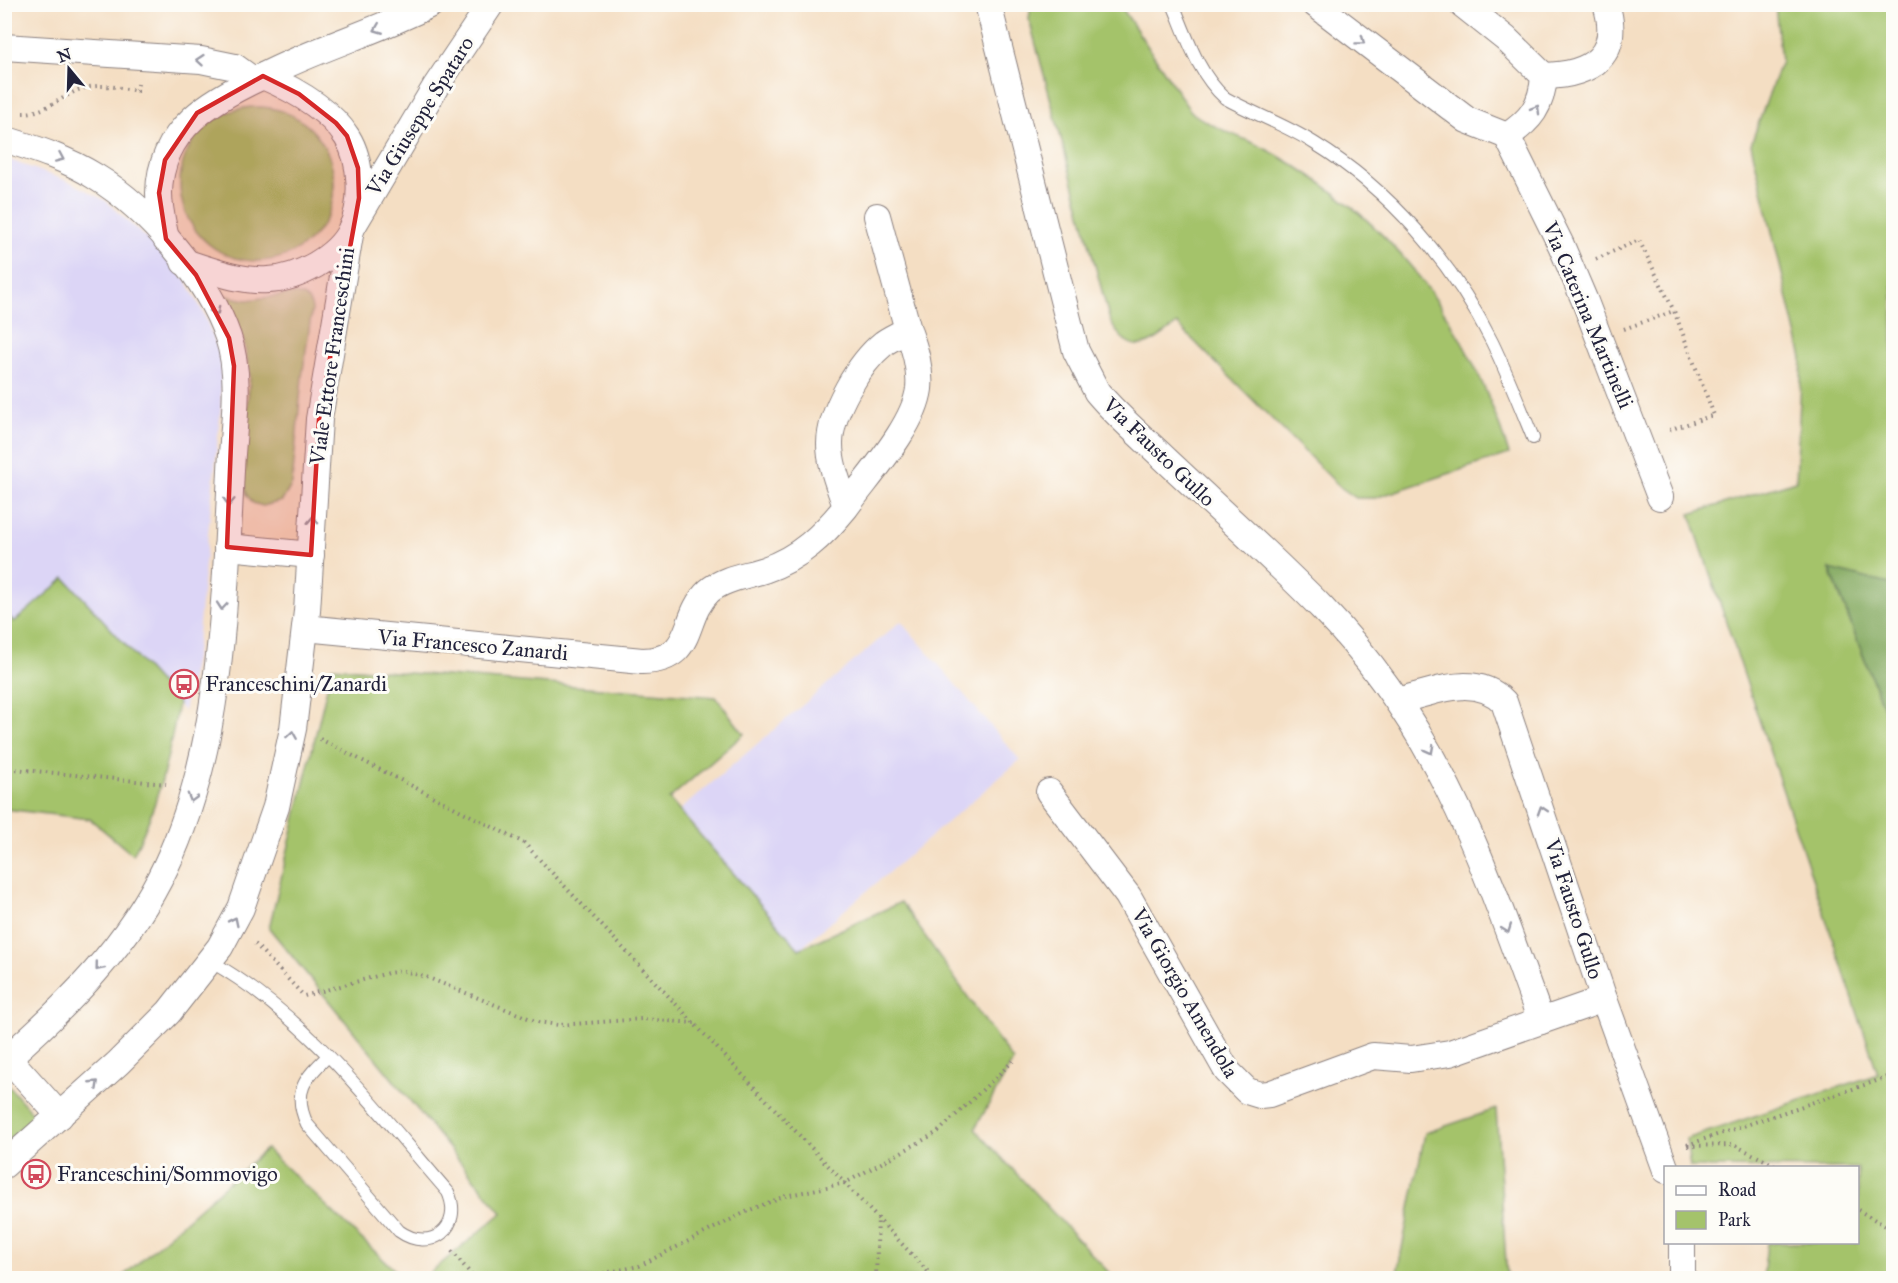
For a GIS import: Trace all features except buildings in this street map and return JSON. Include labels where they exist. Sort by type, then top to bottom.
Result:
[{"type":"street","points":[[166,239],[159,193],[162,171],[169,152],[197,113],[217,98],[285,64],[390,24],[431,4]]},
{"type":"street","name":"Via Giuseppe Spataro","points":[[351,230],[436,86],[491,4]]},
{"type":"street","name":"Via Fausto Gullo","points":[[988,4],[1076,351],[1087,376],[1107,404],[1322,608],[1368,660],[1398,701],[1425,742],[1466,823],[1541,1021],[1604,999],[1504,702],[1491,691],[1475,685],[1448,688],[1398,701]]},
{"type":"street","points":[[1315,4],[1467,120],[1507,136],[1533,115],[1542,97],[1544,76]]},
{"type":"street","points":[[1462,4],[1506,39],[1544,76]]},
{"type":"street","points":[[1544,76],[1578,71],[1588,67],[1605,53],[1612,34],[1606,4]]},
{"type":"street","points":[[4,47],[218,62],[235,67],[310,101],[336,123],[347,136],[354,152],[359,184],[351,230],[338,247],[320,261],[298,273],[279,279],[257,280],[229,276],[184,262]]},
{"type":"street","name":"Via Caterina Martinelli","points":[[1507,136],[1571,270],[1600,337],[1660,497]]},
{"type":"street","points":[[4,139],[50,154],[98,177],[122,195],[166,239],[196,275],[219,315],[229,338],[234,366],[227,547],[209,726],[197,782],[183,826],[166,867],[139,914],[92,975],[6,1060],[60,1116]]},
{"type":"street","name":"Via Francesco Zanardi","points":[[304,628],[642,661],[663,658],[675,652],[684,642],[702,599],[716,586],[796,556],[822,535],[846,507],[902,430],[915,405],[919,390],[919,375],[877,216]]},
{"type":"street","name":"Viale Ettore Franceschini","points":[[4,1165],[60,1116],[169,1012],[210,961],[234,922],[257,864],[276,807],[293,729],[311,555],[319,419],[351,230]]},
{"type":"street","points":[[846,507],[832,461],[830,447],[833,420],[841,403],[877,350],[885,342],[908,330]]},
{"type":"street","points":[[227,547],[311,555]]},
{"type":"street","name":"Via Giorgio Amendola","points":[[1049,792],[1128,896],[1227,1071],[1240,1085],[1253,1094],[1280,1091],[1372,1056],[1411,1059],[1450,1053],[1541,1021]]},
{"type":"street","points":[[1604,999],[1664,1167]]},
{"type":"street","points":[[1682,1244],[1682,1278]]},
{"type":"lane","points":[[1173,4],[1202,70],[1216,90],[1235,104],[1316,143],[1361,177],[1423,238],[1462,290],[1491,340],[1533,438]]},
{"type":"lane","points":[[210,961],[258,990],[328,1056],[448,1192],[453,1211],[445,1230],[428,1240],[408,1238],[399,1232],[307,1124],[299,1103],[301,1091],[311,1075],[328,1056]]},
{"type":"path","points":[[14,113],[31,113],[77,90],[101,85],[137,91],[142,57]]},
{"type":"path","points":[[1571,270],[1639,240],[1674,311],[1714,415],[1640,440]]},
{"type":"path","points":[[1600,337],[1674,311]]},
{"type":"path","points":[[293,729],[321,739],[524,843],[934,1278]]},
{"type":"path","points":[[4,768],[160,785],[197,782]]},
{"type":"path","points":[[234,922],[304,996],[388,973],[404,971],[426,977],[538,1022],[560,1025],[642,1019],[695,1023]]},
{"type":"path","points":[[580,1278],[639,1266],[750,1209],[785,1196],[845,1183],[938,1132],[1013,1061]]},
{"type":"path","points":[[1779,1166],[1734,1145],[1683,1146],[1893,1075]]},
{"type":"path","points":[[1859,1211],[1893,1231]]},
{"type":"path","points":[[876,1278],[878,1217]]},
{"type":"path","points":[[445,1230],[454,1256],[474,1278]]},
{"type":"highlighted area","points":[[263,76],[299,94],[336,123],[347,136],[358,168],[359,198],[319,419],[311,555],[227,547],[234,366],[229,338],[196,275],[166,239],[159,193],[165,160],[197,113]]},
{"type":"shaded area","points":[[4,158],[73,183],[106,201],[158,249],[186,280],[203,312],[221,356],[221,407],[196,653],[184,711],[65,578],[14,622],[5,612]]},
{"type":"shaded area","points":[[901,621],[1020,760],[799,949],[680,810]]},
{"type":"green space","points":[[1031,5],[1120,5],[1194,114],[1275,154],[1318,181],[1357,211],[1391,244],[1422,280],[1449,319],[1472,361],[1492,406],[1509,454],[1375,498],[1356,498],[1340,487],[1177,324],[1149,343],[1133,345],[1126,341],[1110,321],[1029,19]]},
{"type":"green space","points":[[1775,5],[1893,5],[1893,585],[1830,570],[1893,733],[1893,1278],[1763,1278],[1767,1244],[1859,1244],[1859,1166],[1690,1166],[1686,1139],[1878,1074],[1690,514],[1796,481],[1802,358],[1751,144],[1781,61]]},
{"type":"green space","points":[[257,107],[272,108],[287,113],[312,129],[328,154],[333,169],[333,199],[328,214],[312,239],[287,255],[272,260],[257,261],[242,260],[227,255],[202,239],[186,214],[181,199],[180,184],[181,169],[186,154],[202,129],[227,113],[242,108]]},
{"type":"green space","points":[[292,294],[305,297],[312,309],[302,377],[292,484],[282,501],[263,506],[253,503],[247,495],[241,472],[250,376],[244,343],[226,296],[247,300]]},
{"type":"green space","points":[[1830,569],[1893,585],[1893,733]]},
{"type":"green space","points":[[65,578],[178,703],[162,781],[142,837],[133,855],[90,819],[5,809],[5,612],[14,622]]},
{"type":"green space","points":[[332,667],[716,697],[744,734],[669,799],[799,949],[901,902],[1013,1061],[975,1129],[1114,1278],[424,1278],[502,1213],[269,928]]},
{"type":"green space","points":[[5,1082],[35,1116],[4,1143]]},
{"type":"green space","points":[[1496,1109],[1507,1278],[1396,1278],[1425,1133]]},
{"type":"green space","points":[[266,1149],[403,1278],[121,1278]]},
{"type":"place","name":"Franceschini/Zanardi","points":[[184,684]]},
{"type":"place","name":"Franceschini/Sommovigo","points":[[36,1174]]}]
